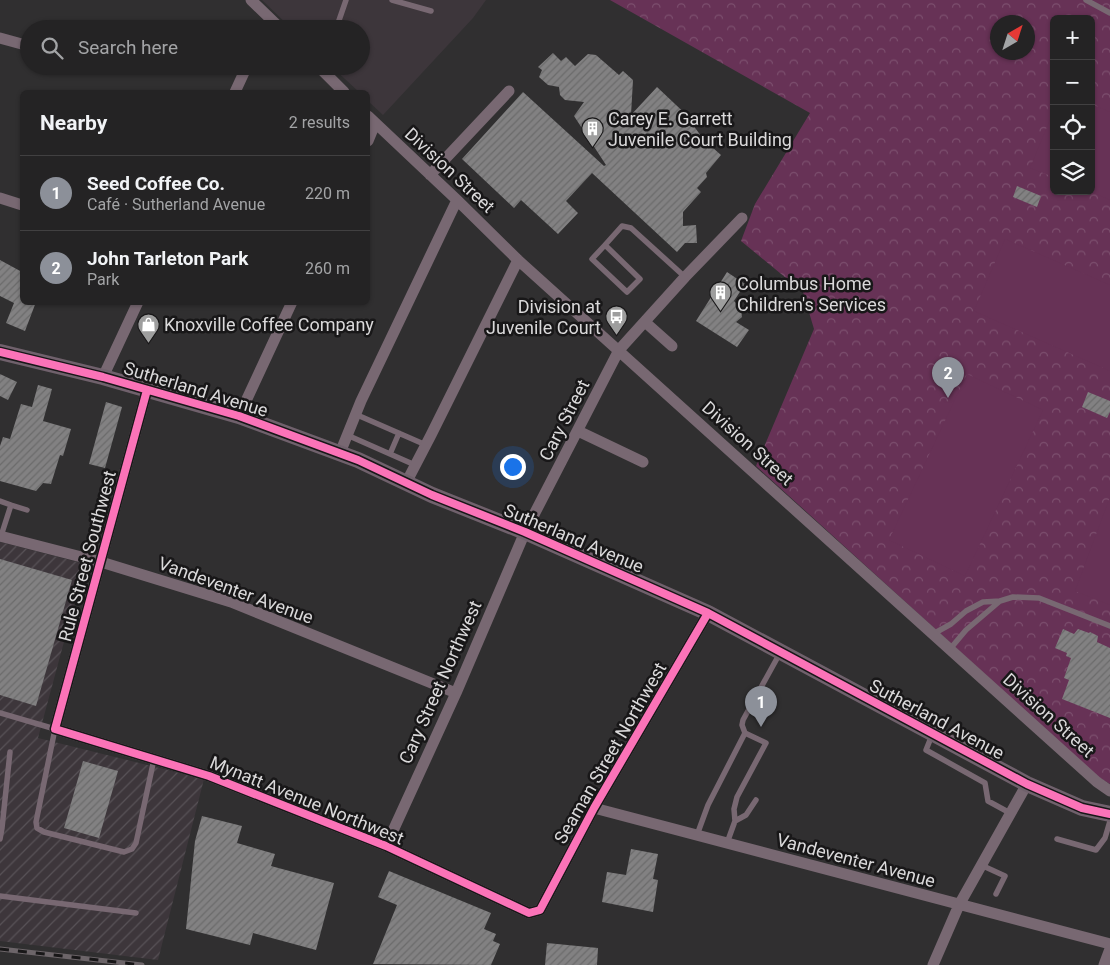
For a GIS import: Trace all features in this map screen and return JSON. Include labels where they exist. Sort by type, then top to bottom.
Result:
[{"type":"street","points":[[251,0],[273,20]]},
{"type":"street","points":[[0,38],[20,44]]},
{"type":"street","points":[[236,90],[243,75]]},
{"type":"street","points":[[328,75],[342,90]]},
{"type":"street","points":[[430,175],[509,91]]},
{"type":"street","name":"Division Street","points":[[371,120],[518,260],[1097,782],[1110,791]]},
{"type":"street","points":[[0,198],[20,204]]},
{"type":"street","points":[[340,453],[355,414],[457,200]]},
{"type":"street","name":"Cary Street","points":[[525,532],[620,350],[685,277],[742,218]]},
{"type":"street","points":[[406,482],[518,260]]},
{"type":"street","points":[[103,377],[137,305]]},
{"type":"street","points":[[239,416],[291,305]]},
{"type":"street","points":[[645,322],[672,346]]},
{"type":"street","name":"Sutherland Avenue","points":[[0,352],[103,377],[239,416],[340,453],[708,613],[1027,784],[1082,808],[1110,814]]},
{"type":"street","name":"Rule Street Southwest","points":[[56,729],[147,390]]},
{"type":"street","points":[[578,430],[643,462]]},
{"type":"street","name":"Cary Street Northwest","points":[[386,846],[456,692],[525,532]]},
{"type":"street","name":"Vandeventer Avenue","points":[[1,536],[101,562],[230,602],[456,692]]},
{"type":"street","name":"Seaman Street Northwest","points":[[540,910],[594,808],[708,613]]},
{"type":"street","name":"Mynatt Avenue Northwest","points":[[56,729],[209,776],[386,846],[529,913],[540,910]]},
{"type":"street","points":[[933,965],[958,905],[1027,784]]},
{"type":"street","name":"Vandeventer Avenue","points":[[594,808],[1110,944]]},
{"type":"street","points":[[1104,965],[1110,949]]},
{"type":"lane","points":[[339,20],[346,0]]},
{"type":"lane","points":[[392,0],[431,11]]},
{"type":"lane","points":[[1086,0],[1110,13]]},
{"type":"lane","points":[[605,245],[640,279],[627,292],[592,259],[622,226],[631,228],[685,277]]},
{"type":"lane","points":[[355,414],[426,445]]},
{"type":"lane","points":[[390,454],[399,433]]},
{"type":"lane","points":[[347,435],[415,465]]},
{"type":"lane","points":[[0,501],[27,510]]},
{"type":"lane","points":[[1,536],[11,505]]},
{"type":"lane","points":[[933,634],[951,624],[966,611],[983,602],[1013,598],[1039,598],[1110,626]]},
{"type":"lane","points":[[950,649],[973,624],[1000,601]]},
{"type":"lane","points":[[697,835],[708,805],[745,733],[743,720],[780,652]]},
{"type":"lane","points":[[0,713],[56,729],[36,822],[38,828],[44,832],[124,852],[132,849],[136,842],[154,760]]},
{"type":"lane","points":[[727,843],[735,822],[734,809],[737,797],[766,742],[745,733]]},
{"type":"lane","points":[[933,733],[926,750],[985,783],[988,801],[1010,813]]},
{"type":"lane","points":[[0,839],[10,752]]},
{"type":"lane","points":[[735,822],[746,815],[756,800]]},
{"type":"lane","points":[[1057,839],[1096,850],[1105,838],[1110,821]]},
{"type":"lane","points":[[981,865],[1006,876],[996,894]]},
{"type":"lane","points":[[0,896],[136,913]]},
{"type":"shaded area","points":[[262,0],[486,0],[473,18],[383,115],[370,103],[370,90],[357,90],[341,75],[370,75],[370,20],[283,20]]},
{"type":"shaded area","points":[[0,542],[85,564],[38,738],[204,779],[158,960],[0,941]]},
{"type":"green space","points":[[610,0],[1110,0],[1110,784],[1098,777],[756,466],[814,329],[803,292],[741,241],[755,204],[810,113]]},
{"type":"green space","points":[[1095,106],[1110,112],[1110,200],[1095,194]]},
{"type":"green space","points":[[1050,120],[1050,176],[1030,168]]},
{"type":"green space","points":[[1005,239],[1110,285],[1110,371],[974,311]]},
{"type":"green space","points":[[967,374],[1043,410],[965,576],[889,540]]},
{"type":"green space","points":[[1110,497],[1110,605],[1075,591]]},
{"type":"building","name":"Carey E. Garrett Juvenile Court Building","points":[[553,53],[561,61],[566,57],[575,66],[588,54],[596,55],[619,75],[623,71],[633,80],[631,115],[657,87],[693,121],[693,125],[704,140],[721,155],[706,173],[707,177],[697,188],[701,192],[683,212],[683,226],[696,225],[697,243],[685,243],[677,252],[592,173],[566,201],[578,213],[558,234],[521,200],[514,208],[462,159],[523,92],[604,166],[606,165],[574,116],[584,102],[565,100],[560,95],[559,87],[548,85],[539,77],[542,70],[538,67]]},
{"type":"building","points":[[1017,186],[1041,196],[1037,207],[1013,197]]},
{"type":"building","points":[[0,260],[20,271],[20,305],[35,305],[25,331],[6,323],[14,303],[0,296]]},
{"type":"building","name":"Columbus Home Children's Services","points":[[727,272],[745,284],[734,301],[741,308],[742,317],[736,322],[749,330],[737,347],[696,321]]},
{"type":"building","points":[[0,374],[17,382],[8,400],[0,396]]},
{"type":"building","points":[[38,385],[52,389],[43,421],[71,429],[63,456],[60,455],[51,484],[43,483],[36,491],[0,481],[0,446],[3,437],[10,439],[21,404],[32,407]]},
{"type":"building","points":[[1088,392],[1110,401],[1110,412],[1107,418],[1082,407]]},
{"type":"building","points":[[106,402],[122,407],[105,468],[89,464]]},
{"type":"building","points":[[0,559],[72,580],[36,706],[0,695]]},
{"type":"building","points":[[1063,629],[1074,634],[1078,629],[1090,632],[1098,636],[1097,642],[1110,648],[1110,718],[1062,699],[1069,680],[1064,678],[1071,658],[1066,656],[1067,653],[1055,648]]},
{"type":"building","points":[[83,761],[118,771],[99,838],[64,828]]},
{"type":"building","points":[[202,816],[242,826],[237,843],[275,854],[271,866],[334,883],[316,950],[253,933],[250,945],[186,929],[195,841]]},
{"type":"building","points":[[631,849],[658,854],[653,879],[658,880],[653,912],[602,902],[607,872],[626,875]]},
{"type":"building","points":[[389,871],[491,913],[484,929],[496,934],[493,941],[500,944],[491,965],[373,964],[397,905],[378,897]]},
{"type":"building","points":[[547,943],[598,948],[597,965],[545,965]]},
{"type":"railway","points":[[0,949],[142,965]]},
{"type":"cycle path","points":[[0,352],[103,377],[239,416],[358,460],[432,495],[525,532],[708,613],[1027,784],[1082,808],[1110,814]]},
{"type":"cycle path","points":[[147,390],[55,729],[209,776],[386,846],[529,913],[540,910],[594,808],[708,613]]},
{"type":"place","name":"Carey E. Garrett Juvenile Court Building","points":[[592,147]]},
{"type":"place","name":"Columbus Home Children's Services","points":[[721,312]]},
{"type":"place","name":"Division at Juvenile Court","points":[[617,335]]},
{"type":"place","name":"Knoxville Coffee Company","points":[[148,343]]},
{"type":"place","name":"John Tarleton Park","points":[[948,398]]},
{"type":"place","name":"Seed Coffee Co.","points":[[761,727]]}]
